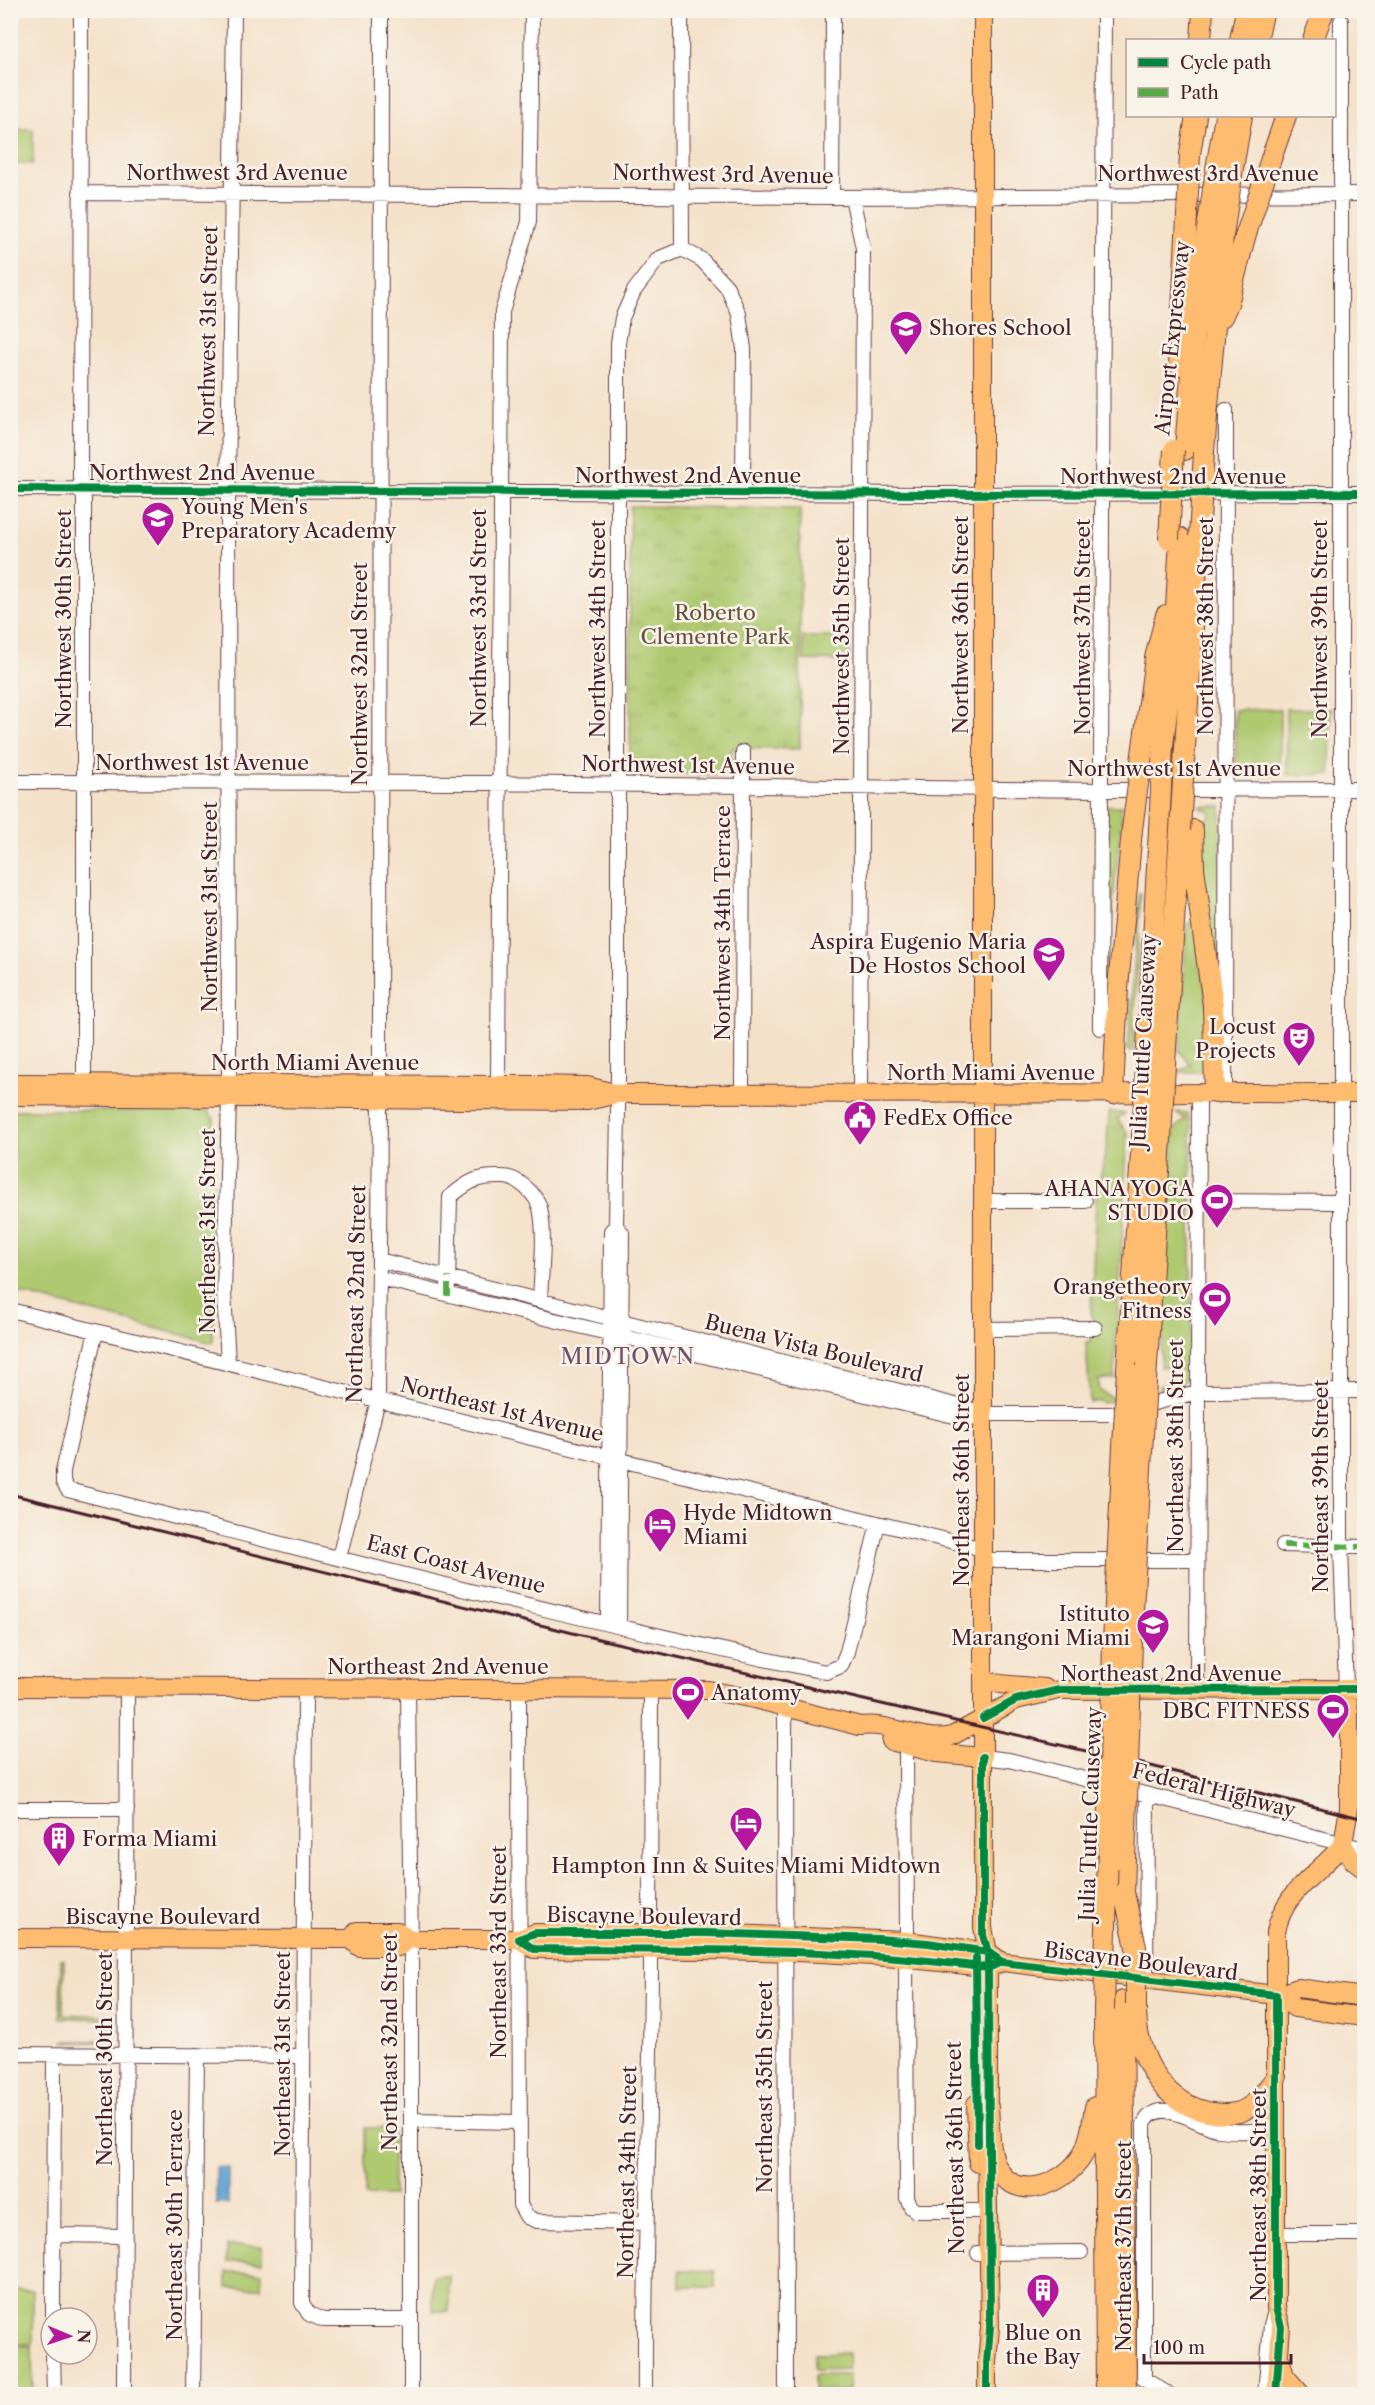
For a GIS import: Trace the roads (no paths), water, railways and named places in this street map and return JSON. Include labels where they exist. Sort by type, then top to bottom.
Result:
[{"type":"highway","points":[[1192,39],[1193,10]]},
{"type":"highway","points":[[1201,39],[1203,10]]},
{"type":"highway","points":[[1240,39],[1246,10]]},
{"type":"highway","points":[[1257,39],[1264,10]]},
{"type":"highway","points":[[1307,39],[1311,10]]},
{"type":"highway","points":[[1313,39],[1324,10]]},
{"type":"highway","points":[[1164,746],[1183,538],[1188,450],[1186,236],[1190,117]]},
{"type":"highway","points":[[1190,154],[1196,117]]},
{"type":"highway","name":"Airport Expressway","points":[[1188,450],[1193,346],[1215,236],[1225,163],[1225,117]]},
{"type":"highway","name":"Airport Expressway","points":[[1225,163],[1242,117]]},
{"type":"highway","points":[[1213,338],[1228,304],[1245,237],[1286,117]]},
{"type":"highway","name":"Airport Expressway","points":[[1213,338],[1215,236]]},
{"type":"highway","name":"Julia Tuttle Causeway","points":[[1156,1047],[1186,830],[1189,710],[1183,538],[1188,450],[1213,338]]},
{"type":"highway","points":[[1113,1094],[1118,988],[1132,829],[1155,658],[1183,538]]},
{"type":"highway","points":[[1164,746],[1166,615]]},
{"type":"highway","name":"Julia Tuttle Causeway","points":[[1126,2394],[1129,2003],[1124,1893],[1133,1610],[1147,1364],[1151,1138],[1156,1047],[1159,830],[1164,746]]},
{"type":"highway","points":[[1186,830],[1194,868],[1213,1005],[1213,1093]]},
{"type":"highway","name":"Julia Tuttle Causeway","points":[[1106,2394],[1104,2010],[1113,1642],[1127,1369],[1151,1138]]},
{"type":"highway","points":[[1129,2003],[1151,2070],[1165,2089],[1183,2103],[1213,2113],[1239,2112],[1253,2105],[1276,2078]]},
{"type":"highway","points":[[988,2107],[993,2158],[1003,2176],[1012,2183],[1027,2188],[1054,2181],[1072,2169],[1088,2145],[1104,2042]]},
{"type":"main road","name":"Northwest 36th Street","points":[[982,1096],[983,10]]},
{"type":"main road","name":"North Miami Avenue","points":[[10,1083],[84,1083],[229,1092],[380,1092],[587,1101],[618,1094],[982,1096],[1365,1093]]},
{"type":"main road","name":"North Miami Avenue","points":[[229,1092],[356,1084],[380,1092],[536,1085],[587,1086],[618,1094]]},
{"type":"main road","points":[[380,1092],[510,1093],[536,1085]]},
{"type":"main road","points":[[10,1096],[121,1098],[163,1091],[229,1092]]},
{"type":"main road","name":"Northeast 36th Street","points":[[982,1096],[983,1757],[988,2107],[983,2253]]},
{"type":"main road","points":[[983,1679],[1000,1684],[1059,1690]]},
{"type":"main road","name":"Northeast 2nd Avenue","points":[[10,1687],[651,1689],[720,1692],[860,1726],[871,1725],[930,1738],[952,1736],[1016,1700],[1059,1690],[1365,1689]]},
{"type":"main road","name":"Northeast 39th Street","points":[[1343,1844],[1349,1808],[1349,1712],[1346,1689]]},
{"type":"main road","name":"Northeast 2nd Avenue","points":[[860,1726],[869,1734],[936,1753],[983,1757]]},
{"type":"main road","points":[[1343,1844],[1353,1861],[1363,1869]]},
{"type":"main road","name":"Northeast 38th Street","points":[[1276,2394],[1281,2327],[1276,2308],[1276,1940],[1280,1917],[1292,1894],[1329,1861],[1343,1844]]},
{"type":"main road","points":[[1308,1880],[1343,1868],[1363,1869]]},
{"type":"main road","name":"Biscayne Boulevard","points":[[10,1938],[351,1939],[359,1947],[398,1947],[410,1939],[519,1940],[535,1933],[651,1941],[906,1949],[985,1956],[1146,1980],[1276,1995],[1298,1988],[1365,1997]]},
{"type":"main road","name":"Northeast 36th Street","points":[[985,1956],[978,2211],[990,2328],[987,2394]]},
{"type":"main road","name":"Biscayne Boulevard","points":[[1276,1995],[1295,2008],[1365,2018]]},
{"type":"main road","points":[[1280,2357],[1285,2376],[1301,2394]]},
{"type":"street","name":"Northwest 30th Street","points":[[81,10],[80,477],[82,490],[84,783],[84,1083]]},
{"type":"street","name":"Northwest 31st Street","points":[[229,1092],[228,491],[234,10]]},
{"type":"street","name":"Northwest 32nd Street","points":[[380,1092],[381,10]]},
{"type":"street","name":"Northwest 33rd Street","points":[[498,1085],[499,492],[502,312],[530,222],[532,10]]},
{"type":"street","points":[[681,10],[682,249],[702,260],[727,287],[739,314],[744,349],[742,493]]},
{"type":"street","points":[[832,197],[833,10]]},
{"type":"street","name":"Northwest 37th Street","points":[[1100,1028],[1104,10]]},
{"type":"street","name":"Northwest 39th Street","points":[[1341,21],[1341,1094]]},
{"type":"street","name":"Northwest 3rd Avenue","points":[[80,193],[832,197],[1365,194]]},
{"type":"street","name":"Northwest 35th Street","points":[[852,197],[863,248],[860,1096]]},
{"type":"street","name":"Northwest 34th Street","points":[[618,1094],[618,343],[622,318],[634,291],[658,259],[682,249]]},
{"type":"street","name":"Northwest 38th Street","points":[[1213,1093],[1227,789],[1226,410]]},
{"type":"street","name":"Northwest 2nd Avenue","points":[[10,489],[863,494],[1365,493]]},
{"type":"street","name":"Northwest 34th Terrace","points":[[742,1094],[743,752]]},
{"type":"street","name":"Northwest 1st Avenue","points":[[10,782],[500,783],[1101,790],[1365,789]]},
{"type":"street","name":"Northeast 31st Street","points":[[228,1363],[224,1293],[229,1092]]},
{"type":"street","name":"Northeast 32nd Street","points":[[339,1557],[378,1400],[380,1092]]},
{"type":"street","name":"Northeast 38th Street","points":[[1197,1690],[1198,1201],[1213,1093]]},
{"type":"street","points":[[614,1625],[616,1327],[611,1231],[616,1226],[618,1094]]},
{"type":"street","name":"Northeast 39th Street","points":[[1341,1094],[1341,1547],[1346,1689]]},
{"type":"street","points":[[448,1296],[450,1197],[467,1183],[484,1176],[511,1177],[524,1186],[539,1204],[542,1220],[540,1300]]},
{"type":"street","points":[[983,1201],[1084,1201]]},
{"type":"street","points":[[1198,1201],[1341,1202]]},
{"type":"street","name":"Buena Vista Boulevard","points":[[379,1260],[540,1300],[616,1327]]},
{"type":"street","name":"Buena Vista Boulevard","points":[[379,1278],[448,1296],[616,1327],[967,1419],[984,1414]]},
{"type":"street","name":"Northeast 1st Avenue","points":[[10,1310],[878,1523],[983,1555],[1197,1560]]},
{"type":"street","points":[[983,1329],[1095,1328]]},
{"type":"street","name":"East Coast Avenue","points":[[96,1331],[63,1471],[63,1482],[68,1490],[614,1625],[826,1672],[834,1670],[841,1666],[847,1652],[878,1523]]},
{"type":"street","points":[[984,1414],[1112,1414],[1197,1392],[1365,1391]]},
{"type":"street","points":[[1283,1545],[1365,1547]]},
{"type":"street","name":"Northeast 30th Street","points":[[124,2394],[128,1688]]},
{"type":"street","name":"Northeast 31st Street","points":[[305,1688],[302,2296],[307,2312],[323,2320],[411,2320]]},
{"type":"street","name":"Northeast 32nd Street","points":[[408,1689],[411,2394]]},
{"type":"street","name":"Northeast 33rd Street","points":[[519,1689],[519,2200],[524,2214],[537,2221],[645,2223]]},
{"type":"street","name":"Northeast 34th Street","points":[[645,2394],[645,2223],[650,2103],[651,1689]]},
{"type":"street","name":"Northeast 35th Street","points":[[784,1706],[786,2394]]},
{"type":"street","points":[[906,1745],[907,2198],[911,2207],[921,2211],[978,2211]]},
{"type":"street","name":"Federal Highway","points":[[983,1757],[1009,1760],[1365,1849]]},
{"type":"street","points":[[1146,1795],[1146,1980]]},
{"type":"street","points":[[10,1809],[127,1809]]},
{"type":"street","points":[[10,2054],[303,2056]]},
{"type":"street","points":[[53,2306],[54,2055]]},
{"type":"street","name":"Northeast 30th Terrace","points":[[194,2394],[197,2055]]},
{"type":"street","name":"Northeast 37th Street","points":[[1168,2394],[1144,2379],[1143,2130],[1150,2115],[1165,2110],[1223,2130],[1276,2130]]},
{"type":"street","points":[[411,2120],[519,2122]]},
{"type":"street","points":[[1276,2234],[1365,2234]]},
{"type":"street","points":[[54,2235],[124,2236]]},
{"type":"street","points":[[983,2253],[1081,2252]]},
{"type":"street","name":"Northeast 38th Street","points":[[1265,2394],[1271,2325],[1276,2308]]},
{"type":"street","points":[[53,2366],[54,2394]]},
{"type":"water","points":[[216,2167],[228,2168],[228,2204],[216,2204]]},
{"type":"railway","points":[[10,1494],[577,1634],[1147,1765],[1364,1819]]},
{"type":"place","name":"Shores School","points":[[906,356]]},
{"type":"place","name":"Young Men's Preparatory Academy","points":[[158,547]]},
{"type":"place","name":"Aspira Eugenio Maria De Hostos School","points":[[1049,982]]},
{"type":"place","name":"Locust Projects","points":[[1299,1067]]},
{"type":"place","name":"FedEx Office","points":[[860,1146]]},
{"type":"place","name":"AHANA YOGA STUDIO","points":[[1217,1229]]},
{"type":"place","name":"Orangetheory Fitness","points":[[1215,1327]]},
{"type":"place","name":"Hyde Midtown Miami","points":[[660,1553]]},
{"type":"place","name":"Istituto Marangoni Miami","points":[[1153,1654]]},
{"type":"place","name":"Anatomy","points":[[688,1721]]},
{"type":"place","name":"DBC FITNESS","points":[[1333,1739]]},
{"type":"place","name":"Hampton Inn & Suites Miami Midtown","points":[[746,1852]]},
{"type":"place","name":"Forma Miami","points":[[59,1867]]},
{"type":"place","name":"Blue on the Bay","points":[[1043,2319]]},
{"type":"district","name":"MIDTOWN","points":[[628,1356]]},
{"type":"park label","name":"Roberto Clemente Park","points":[[715,624]]}]
